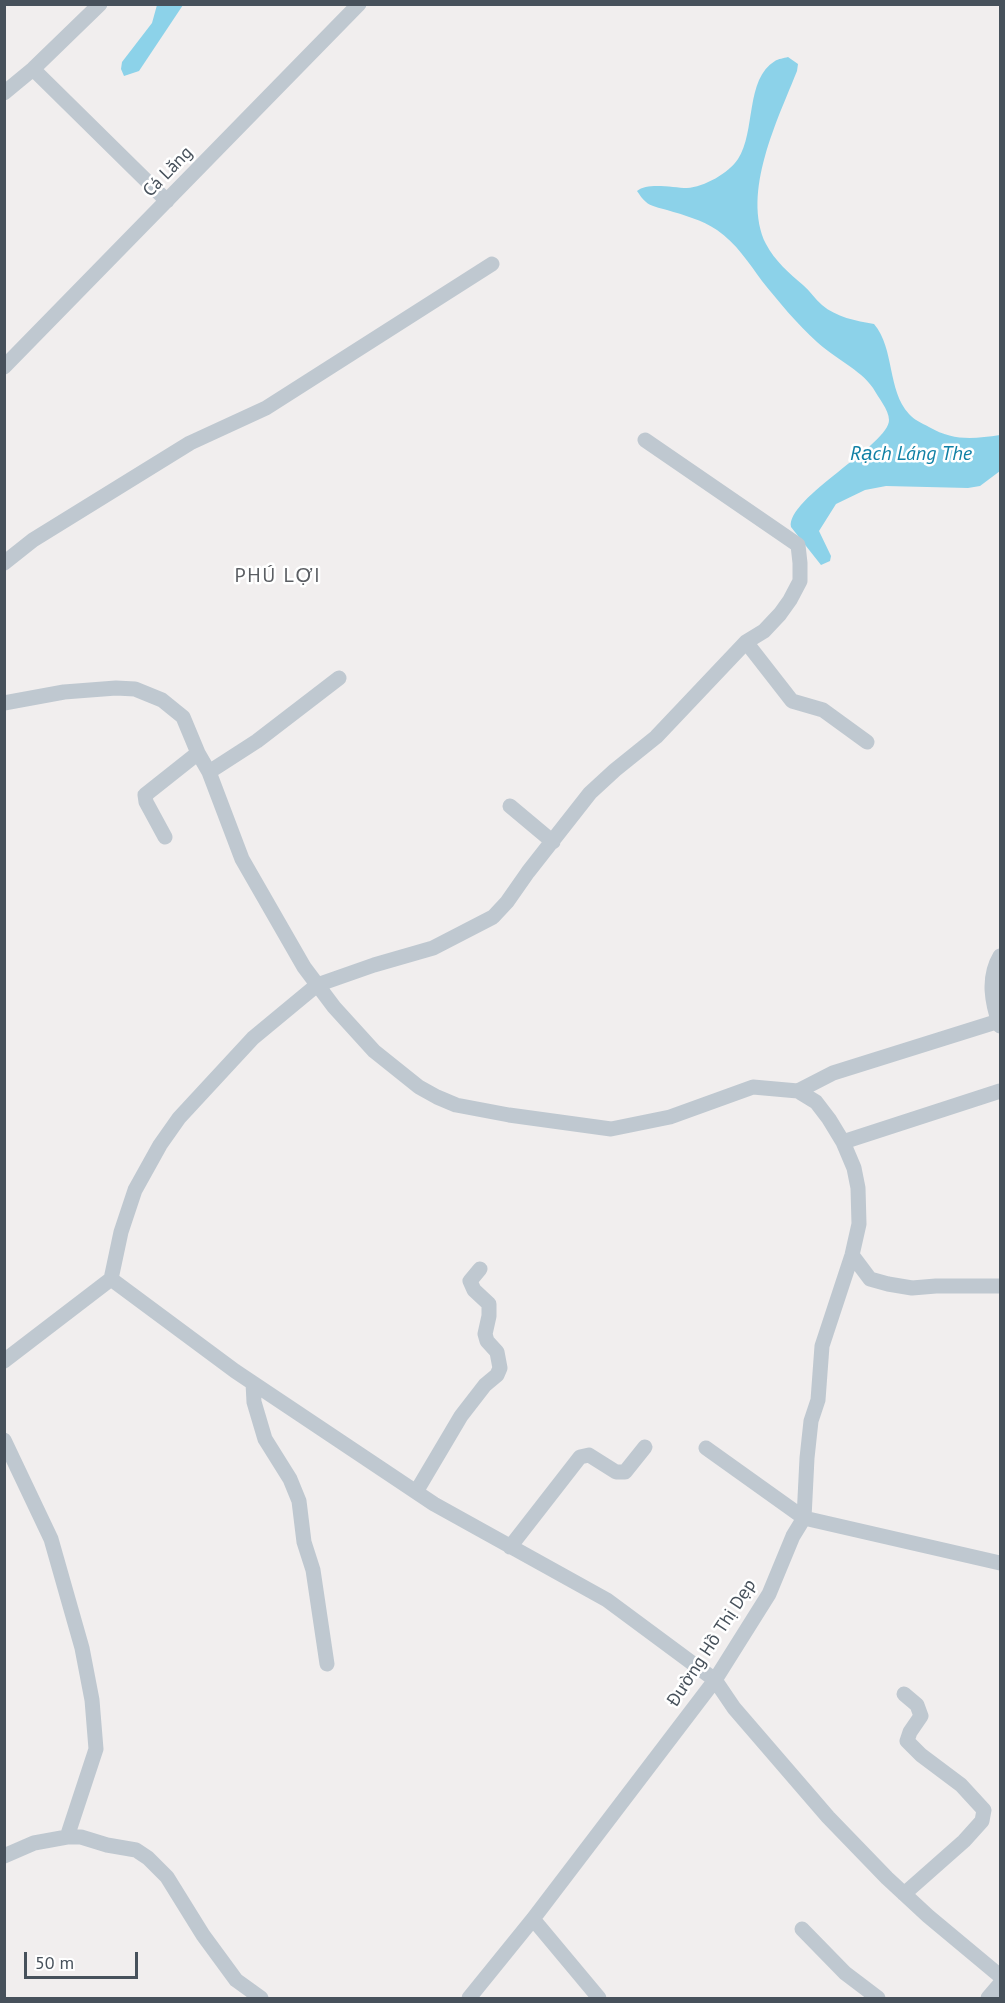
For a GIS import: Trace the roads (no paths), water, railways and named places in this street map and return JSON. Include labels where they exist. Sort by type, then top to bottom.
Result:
[{"type":"street","points":[[4,93],[33,69],[100,4]]},
{"type":"street","name":"Cá Lăng","points":[[4,367],[359,4]]},
{"type":"street","points":[[33,69],[167,201]]},
{"type":"street","points":[[4,563],[33,540],[190,443],[266,408],[492,264]]},
{"type":"street","points":[[5,1360],[111,1279],[121,1232],[135,1190],[160,1145],[179,1118],[253,1038],[317,985],[433,948],[493,917],[590,793],[656,737],[746,642],[764,631],[790,600],[800,581],[798,545],[645,440]]},
{"type":"street","points":[[746,642],[792,701],[823,710],[867,742]]},
{"type":"street","points":[[209,772],[257,741],[339,678]]},
{"type":"street","points":[[4,703],[64,692],[135,689],[162,700],[183,717],[198,753],[209,772],[242,859],[304,967],[334,1006],[374,1051],[419,1087],[456,1105],[611,1129],[670,1117],[753,1087],[798,1091],[833,1073],[1000,1024],[993,1004],[993,977],[1000,956]]},
{"type":"street","points":[[165,837],[146,802],[145,795],[198,753]]},
{"type":"street","points":[[510,806],[553,842]]},
{"type":"street","name":"Đường Hồ Thị Dẹp","points":[[469,1998],[533,1919],[715,1680],[769,1594],[793,1536],[804,1518],[807,1458],[811,1421],[818,1400],[822,1347],[852,1255],[859,1224],[858,1188],[854,1168],[843,1142],[830,1119],[816,1102],[798,1091]]},
{"type":"street","points":[[843,1142],[1000,1091]]},
{"type":"street","points":[[852,1255],[870,1278],[888,1284],[912,1288],[1000,1286]]},
{"type":"street","points":[[416,1492],[461,1416],[485,1385],[497,1375],[500,1368],[498,1352],[487,1341],[485,1334],[489,1304],[474,1290],[470,1281],[480,1269]]},
{"type":"street","points":[[111,1279],[253,1383],[416,1492],[510,1548],[607,1600],[715,1680],[734,1708],[828,1817],[904,1894],[1000,1976]]},
{"type":"street","points":[[253,1383],[254,1402],[265,1440],[290,1479],[299,1501],[304,1542],[313,1570],[327,1664]]},
{"type":"street","points":[[4,1440],[51,1539],[82,1648],[92,1700],[96,1749],[67,1836]]},
{"type":"street","points":[[510,1548],[580,1457],[589,1455],[616,1472],[625,1472],[645,1447]]},
{"type":"street","points":[[706,1448],[804,1518],[1000,1563]]},
{"type":"street","points":[[904,1694],[917,1705],[921,1716],[907,1741],[961,1785],[984,1810],[982,1821],[964,1841],[904,1894]]},
{"type":"street","points":[[4,1856],[34,1842],[67,1836],[81,1837],[107,1845],[136,1850],[148,1858],[167,1877],[203,1935],[236,1980],[261,1998]]},
{"type":"street","points":[[533,1919],[599,1998]]},
{"type":"street","points":[[802,1929],[845,1973],[878,1998]]},
{"type":"street","points":[[988,1998],[1000,1984]]},
{"type":"water","points":[[157,5],[183,5],[139,71],[124,76],[121,69],[122,62],[152,23]]},
{"type":"water","name":"Rạch Láng The","points":[[788,57],[798,64],[797,71],[772,133],[760,180],[759,224],[766,244],[774,256],[819,303],[846,318],[874,324],[881,334],[889,357],[897,393],[913,418],[938,432],[955,437],[1000,435],[1000,471],[980,486],[968,488],[886,486],[865,490],[836,504],[819,531],[831,556],[830,561],[821,565],[791,527],[794,515],[804,501],[873,443],[885,430],[889,416],[868,381],[824,348],[795,320],[724,235],[699,221],[650,205],[637,191],[654,186],[694,187],[708,182],[729,169],[744,148],[759,80],[775,61]]},
{"type":"district","name":"PHÚ LỢI","points":[[278,576]]}]
